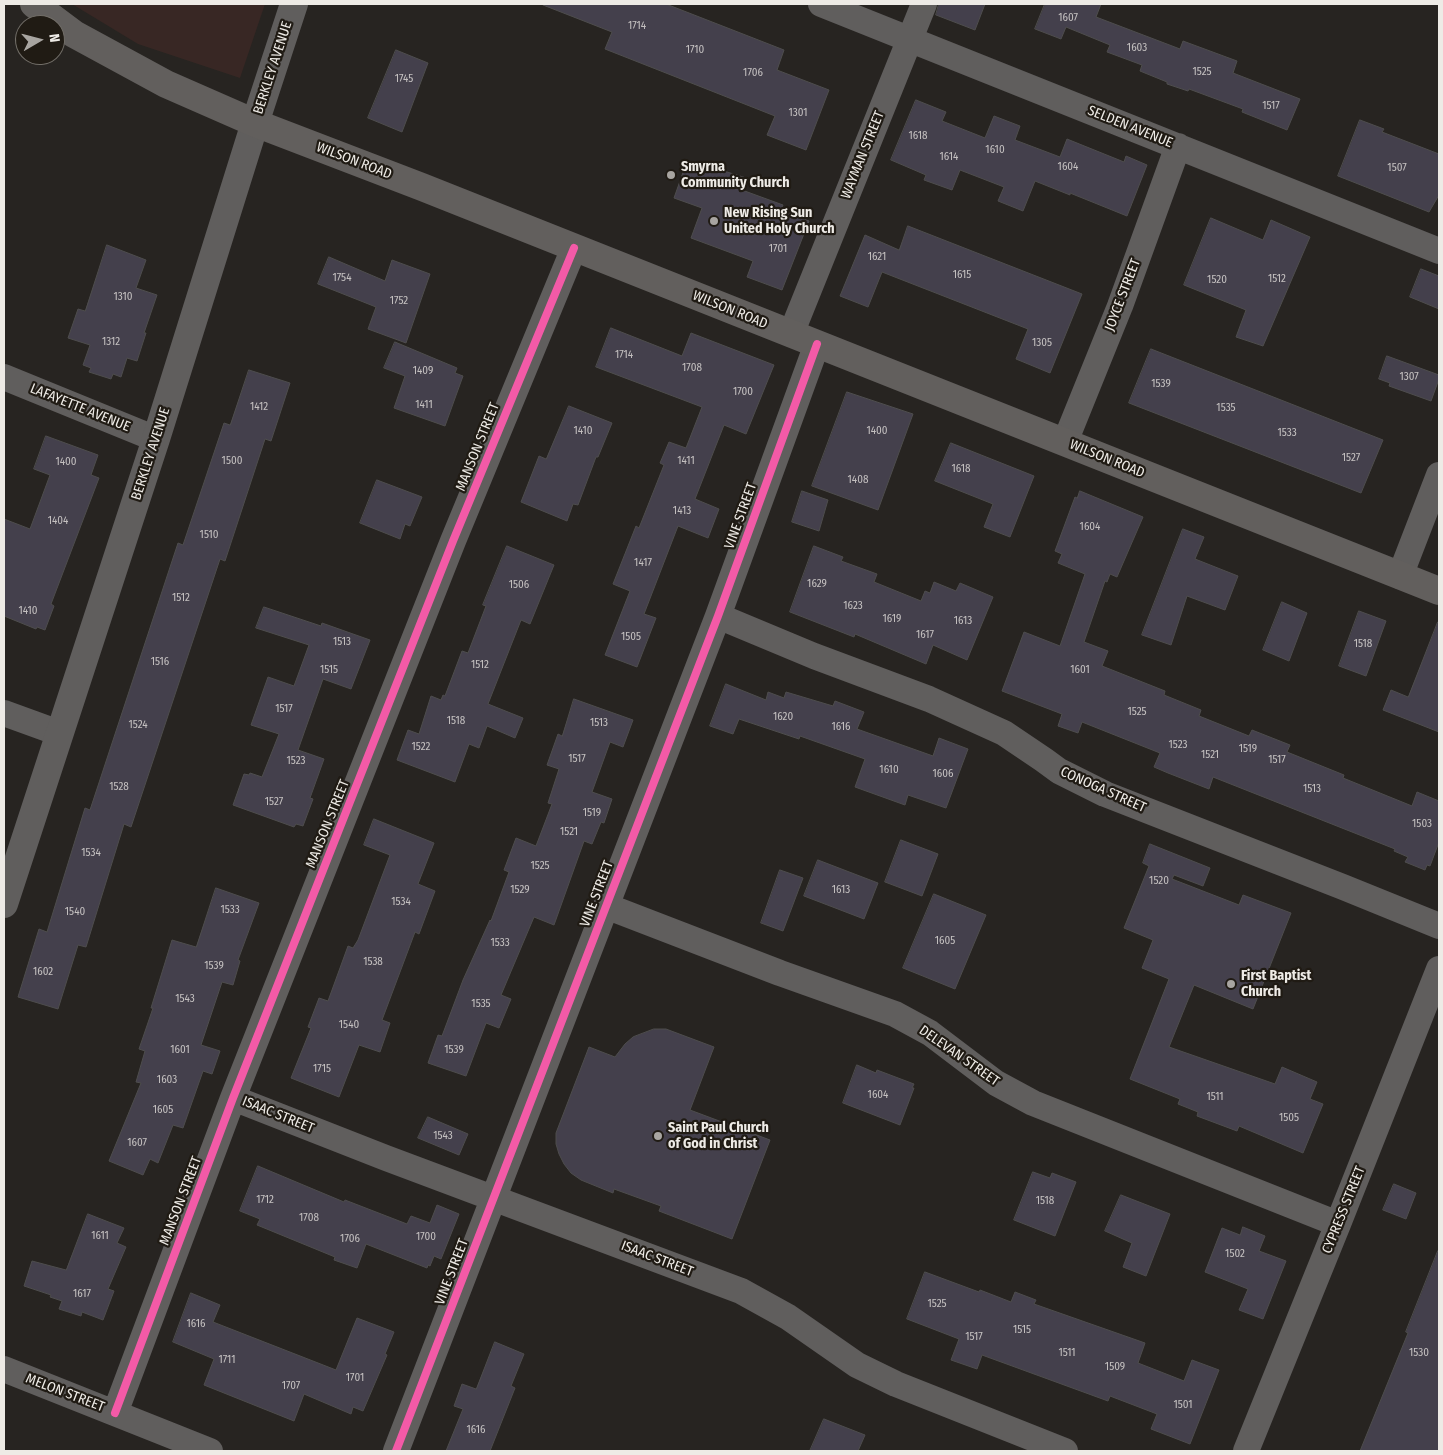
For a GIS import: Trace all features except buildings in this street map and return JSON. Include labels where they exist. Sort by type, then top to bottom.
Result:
[{"type":"main road","name":"WILSON ROAD","points":[[34,4],[74,34],[127,63],[166,84],[255,123],[422,187],[1439,591]]},
{"type":"street","name":"BERKLEY AVENUE","points":[[4,904],[156,439],[294,4]]},
{"type":"street","name":"SELDEN AVENUE","points":[[822,4],[1439,251]]},
{"type":"street","name":"WAYMAN STREET","points":[[791,334],[924,4]]},
{"type":"street","name":"JOYCE STREET","points":[[1066,442],[1120,306],[1178,146]]},
{"type":"street","name":"MANSON STREET","points":[[115,1413],[233,1098],[453,541],[574,248]]},
{"type":"street","name":"VINE STREET","points":[[396,1451],[718,616],[817,344]]},
{"type":"street","name":"LAFAYETTE AVENUE","points":[[4,377],[156,439]]},
{"type":"street","points":[[1400,576],[1439,475]]},
{"type":"street","name":"CONOGA STREET","points":[[718,616],[814,656],[937,702],[1004,733],[1059,772],[1105,794],[1439,926]]},
{"type":"street","points":[[4,713],[59,733]]},
{"type":"street","name":"DELEVAN STREET","points":[[606,906],[780,973],[895,1014],[930,1033],[996,1083],[1033,1103],[1338,1224]]},
{"type":"street","name":"CYPRESS STREET","points":[[1246,1451],[1439,969]]},
{"type":"street","name":"ISAAC STREET","points":[[233,1098],[386,1158],[740,1291],[788,1317],[857,1365],[896,1384],[1065,1451]]},
{"type":"street","name":"MELON STREET","points":[[4,1369],[210,1451]]},
{"type":"shaded area","points":[[72,4],[265,4],[240,78],[138,44]]},
{"type":"cycle path","points":[[115,1413],[233,1098],[453,541],[574,248]]},
{"type":"cycle path","points":[[396,1451],[718,616],[817,344]]},
{"type":"place","name":"Smyrna Community Church","points":[[671,175]]},
{"type":"place","name":"New Rising Sun United Holy Church","points":[[714,221]]},
{"type":"place","name":"First Baptist Church","points":[[1231,984]]},
{"type":"place","name":"Saint Paul Church of God in Christ","points":[[658,1136]]}]
